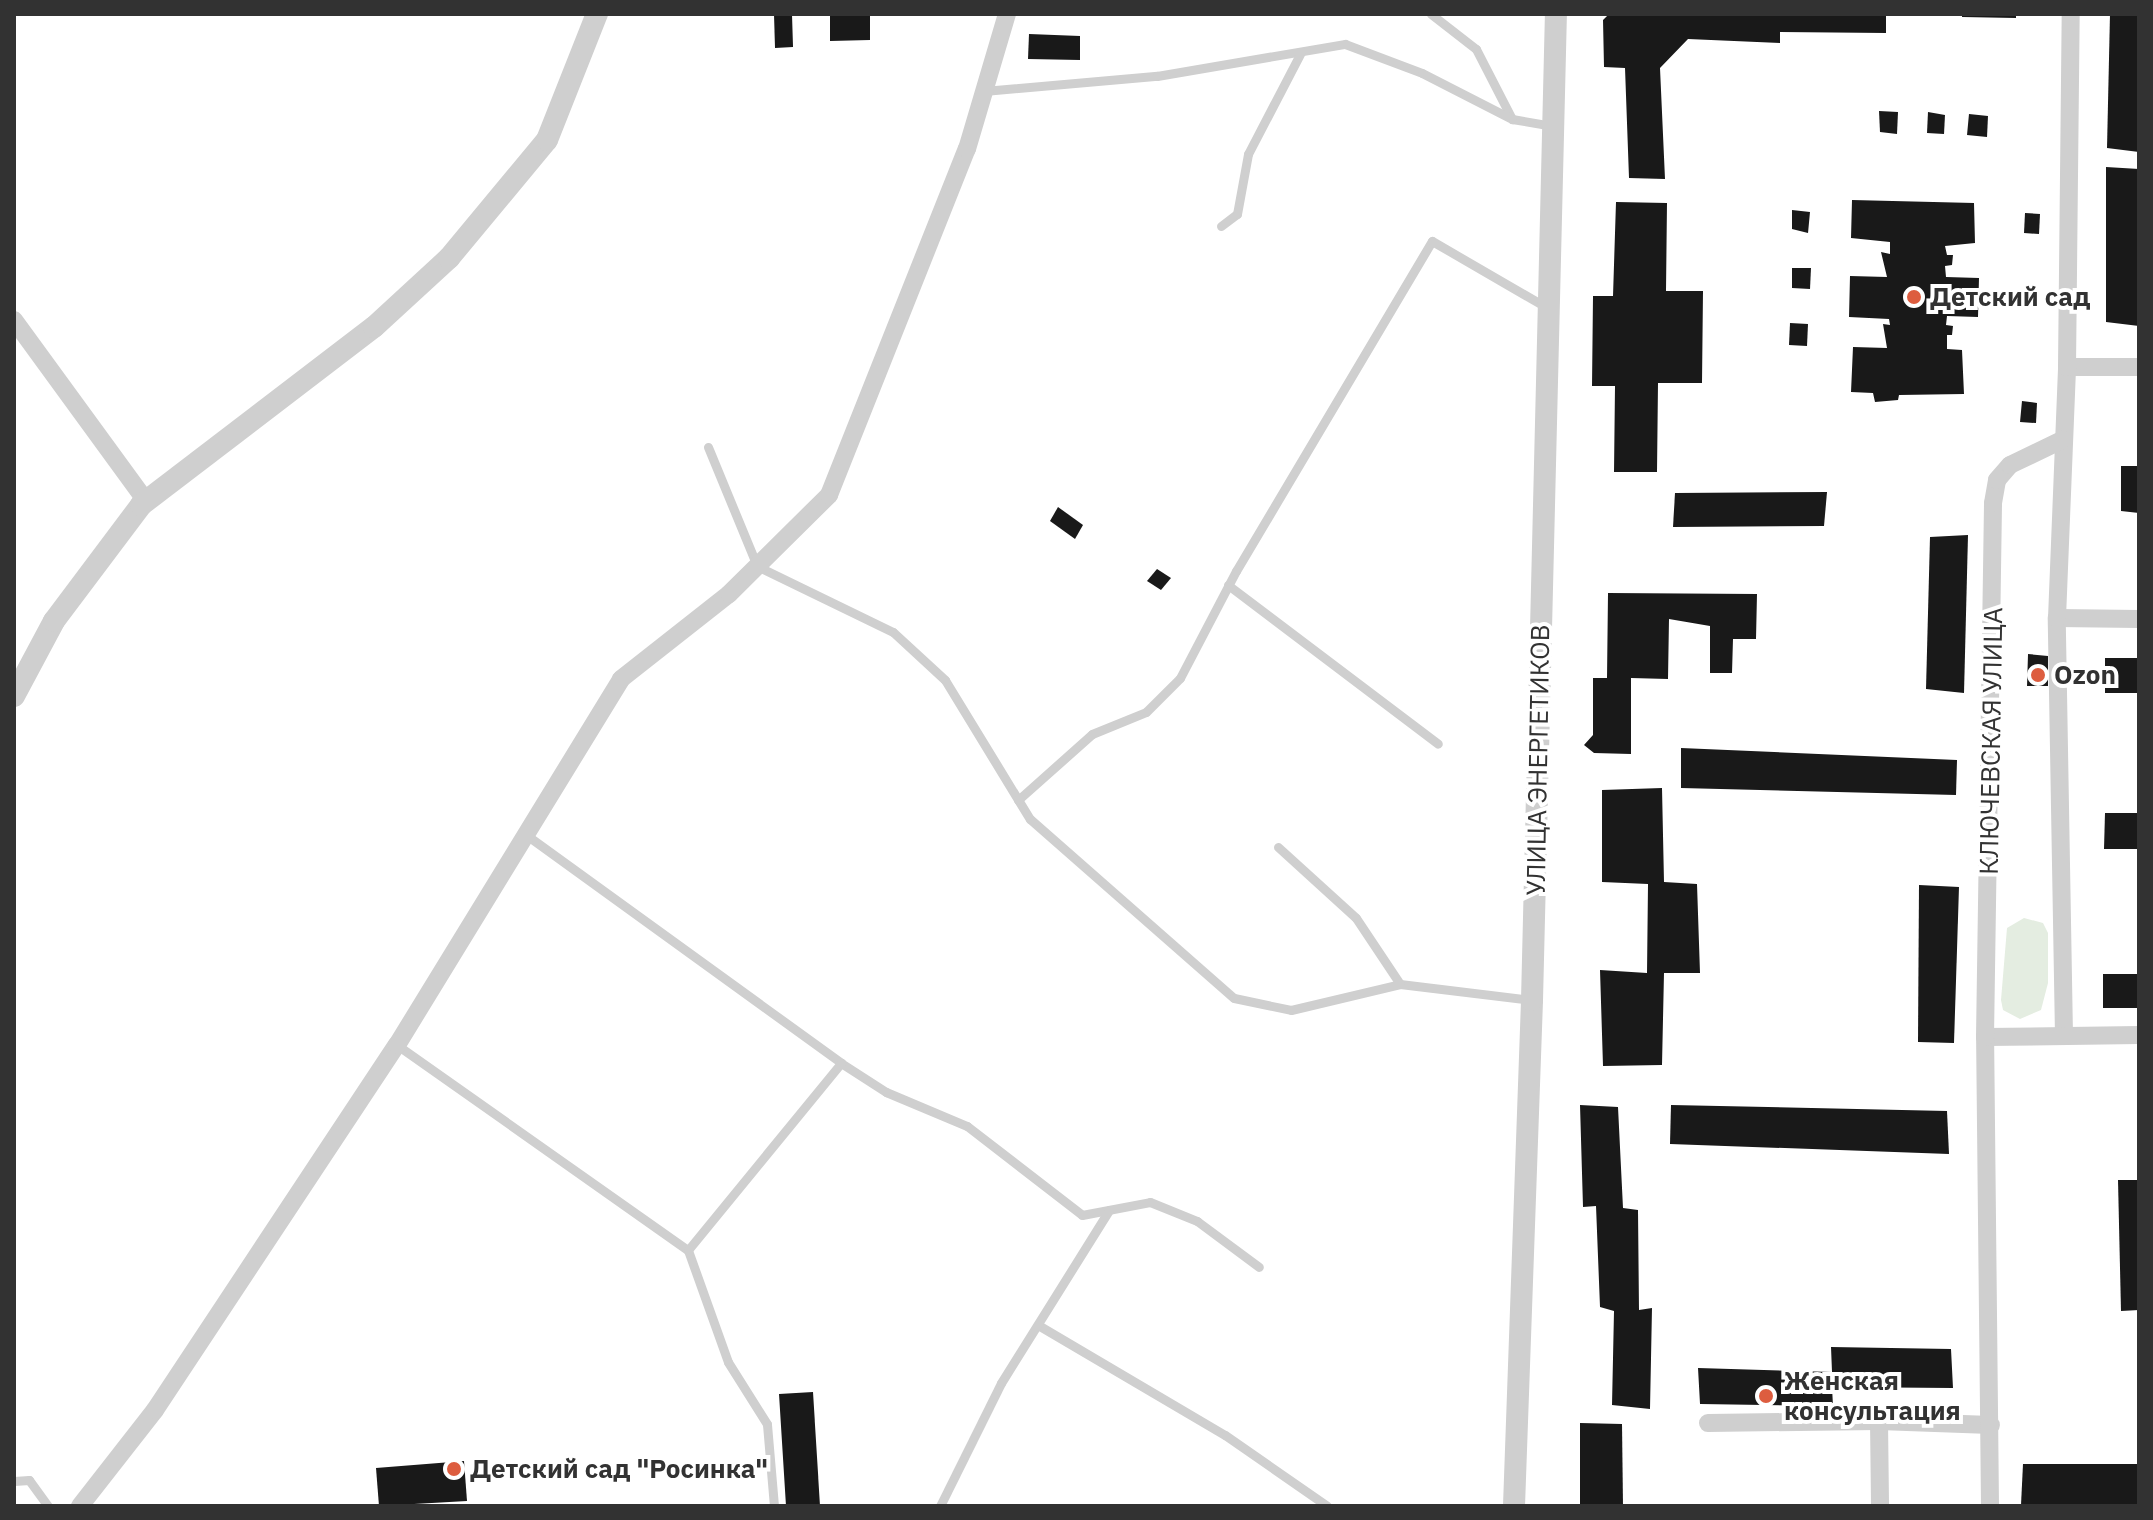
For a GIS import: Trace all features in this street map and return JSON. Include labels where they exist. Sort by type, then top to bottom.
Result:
[{"type":"street","points":[[15,688],[54,621],[121,528],[146,501],[374,327],[449,258],[547,140],[597,14]]},
{"type":"street","points":[[80,1506],[155,1410],[397,1045],[621,679],[757,566],[829,495],[967,149],[1007,14]]},
{"type":"street","name":"УЛИЦА ЭНЕРГЕТИКОВ","points":[[1514,1506],[1532,1000],[1556,14]]},
{"type":"street","points":[[2064,1036],[2057,618],[2067,367],[2071,14]]},
{"type":"street","points":[[14,320],[146,501]]},
{"type":"street","points":[[2067,367],[2139,367]]},
{"type":"street","name":"КЛЮЧЕВСКАЯ УЛИЦА","points":[[1990,1506],[1985,1037],[1993,503],[1997,480],[2010,465],[2062,440]]},
{"type":"street","points":[[2057,618],[2139,619]]},
{"type":"street","points":[[1985,1037],[2139,1035]]},
{"type":"street","points":[[1708,1423],[1879,1421],[1991,1425]]},
{"type":"street","points":[[1879,1421],[1880,1506]]},
{"type":"lane","points":[[1431,14],[1476,49],[1512,119]]},
{"type":"lane","points":[[984,91],[1143,78],[1345,44],[1422,73],[1512,119],[1553,126]]},
{"type":"lane","points":[[1221,226],[1237,214],[1248,154],[1301,52]]},
{"type":"lane","points":[[1018,800],[1092,734],[1146,712],[1180,678],[1228,585],[1432,241],[1549,309]]},
{"type":"lane","points":[[708,447],[757,566],[893,632],[945,680],[1030,819],[1081,867],[1234,998],[1291,1010],[1400,984],[1532,1000]]},
{"type":"lane","points":[[1228,585],[1438,744]]},
{"type":"lane","points":[[525,834],[841,1063],[886,1092],[967,1126],[1082,1215],[1150,1202],[1197,1221],[1259,1267]]},
{"type":"lane","points":[[1278,847],[1356,918],[1400,984]]},
{"type":"lane","points":[[397,1045],[688,1250],[728,1362],[767,1424],[774,1506]]},
{"type":"lane","points":[[688,1250],[841,1063]]},
{"type":"lane","points":[[940,1506],[1001,1383],[1109,1210]]},
{"type":"lane","points":[[1038,1325],[1225,1435],[1327,1506]]},
{"type":"lane","points":[[14,1481],[29,1480],[48,1506]]},
{"type":"shaded area","points":[[2024,918],[2043,923],[2048,933],[2048,983],[2041,1010],[2020,1019],[2003,1010],[2001,1000],[2007,928]]},
{"type":"building","points":[[774,14],[792,14],[793,47],[775,48]]},
{"type":"building","points":[[830,14],[870,14],[870,40],[830,41]]},
{"type":"building","points":[[1609,14],[1886,14],[1886,33],[1780,32],[1780,43],[1688,39],[1660,68],[1665,179],[1629,178],[1625,68],[1604,67],[1603,20]]},
{"type":"building","points":[[1962,14],[2016,14],[2016,18],[1962,17]]},
{"type":"building","points":[[2110,14],[2139,14],[2139,152],[2107,148]]},
{"type":"building","points":[[1029,34],[1080,36],[1080,60],[1028,59]]},
{"type":"building","points":[[1879,111],[1898,112],[1897,134],[1880,132]]},
{"type":"building","points":[[1928,112],[1945,115],[1944,134],[1927,133]]},
{"type":"building","points":[[1969,114],[1988,116],[1987,137],[1967,135]]},
{"type":"building","points":[[2106,167],[2139,169],[2139,326],[2106,322]]},
{"type":"building","name":"Детский сад","points":[[1852,200],[1974,203],[1975,243],[1945,246],[1947,255],[1953,255],[1952,265],[1945,266],[1946,277],[1979,278],[1978,317],[1947,316],[1946,325],[1953,326],[1952,335],[1947,335],[1947,349],[1962,350],[1964,394],[1899,395],[1898,400],[1875,402],[1873,393],[1851,392],[1853,347],[1887,348],[1883,324],[1890,325],[1889,319],[1849,317],[1850,276],[1887,277],[1881,252],[1890,254],[1890,242],[1851,238]]},
{"type":"building","points":[[1616,202],[1667,203],[1666,291],[1703,291],[1702,383],[1658,383],[1657,472],[1614,472],[1615,386],[1592,386],[1593,296],[1613,296]]},
{"type":"building","points":[[1792,210],[1810,212],[1808,233],[1792,229]]},
{"type":"building","points":[[2025,213],[2040,214],[2039,234],[2024,233]]},
{"type":"building","points":[[1792,268],[1811,268],[1810,289],[1792,288]]},
{"type":"building","points":[[1790,323],[1808,324],[1807,346],[1789,345]]},
{"type":"building","points":[[2022,401],[2037,403],[2036,423],[2020,422]]},
{"type":"building","points":[[2121,466],[2139,466],[2139,513],[2121,511]]},
{"type":"building","points":[[1827,492],[1824,526],[1673,527],[1675,493]]},
{"type":"building","points":[[1058,507],[1083,525],[1075,539],[1050,521]]},
{"type":"building","points":[[1968,535],[1964,693],[1926,689],[1930,537]]},
{"type":"building","points":[[1157,569],[1171,578],[1161,590],[1147,581]]},
{"type":"building","points":[[1608,593],[1757,594],[1756,639],[1733,639],[1732,673],[1710,673],[1710,626],[1669,619],[1668,679],[1631,678],[1631,754],[1594,753],[1584,745],[1593,735],[1593,678],[1607,678]]},
{"type":"building","points":[[2028,654],[2048,656],[2048,686],[2027,686]]},
{"type":"building","points":[[2105,658],[2139,658],[2139,693],[2105,693]]},
{"type":"building","points":[[1681,748],[1957,760],[1956,795],[1681,788]]},
{"type":"building","points":[[1662,788],[1664,882],[1697,884],[1700,973],[1664,973],[1662,1065],[1603,1066],[1600,970],[1647,973],[1648,884],[1602,882],[1602,790]]},
{"type":"building","points":[[2105,813],[2139,813],[2139,849],[2104,849]]},
{"type":"building","points":[[1919,885],[1959,887],[1954,1043],[1918,1042]]},
{"type":"building","points":[[2103,974],[2139,974],[2139,1008],[2103,1008]]},
{"type":"building","points":[[1580,1105],[1618,1107],[1623,1208],[1638,1210],[1639,1310],[1652,1308],[1650,1409],[1612,1405],[1614,1311],[1600,1307],[1596,1206],[1583,1207]]},
{"type":"building","points":[[1671,1105],[1947,1111],[1949,1154],[1670,1144]]},
{"type":"building","points":[[2118,1180],[2139,1180],[2139,1310],[2121,1311]]},
{"type":"building","points":[[1831,1347],[1951,1349],[1953,1388],[1832,1387],[1833,1406],[1700,1404],[1698,1368],[1832,1372]]},
{"type":"building","points":[[813,1392],[820,1506],[786,1506],[779,1394]]},
{"type":"building","points":[[1580,1423],[1622,1424],[1623,1506],[1580,1506]]},
{"type":"building","points":[[464,1461],[467,1501],[379,1506],[376,1468]]},
{"type":"building","points":[[2023,1464],[2139,1464],[2139,1506],[2021,1505]]},
{"type":"place","name":"Детский сад","points":[[1914,297]]},
{"type":"place","name":"Ozon","points":[[2038,675]]},
{"type":"place","name":"Женская консультация","points":[[1766,1396]]},
{"type":"place","name":"Детский сад \"Росинка\"","points":[[454,1469]]}]
